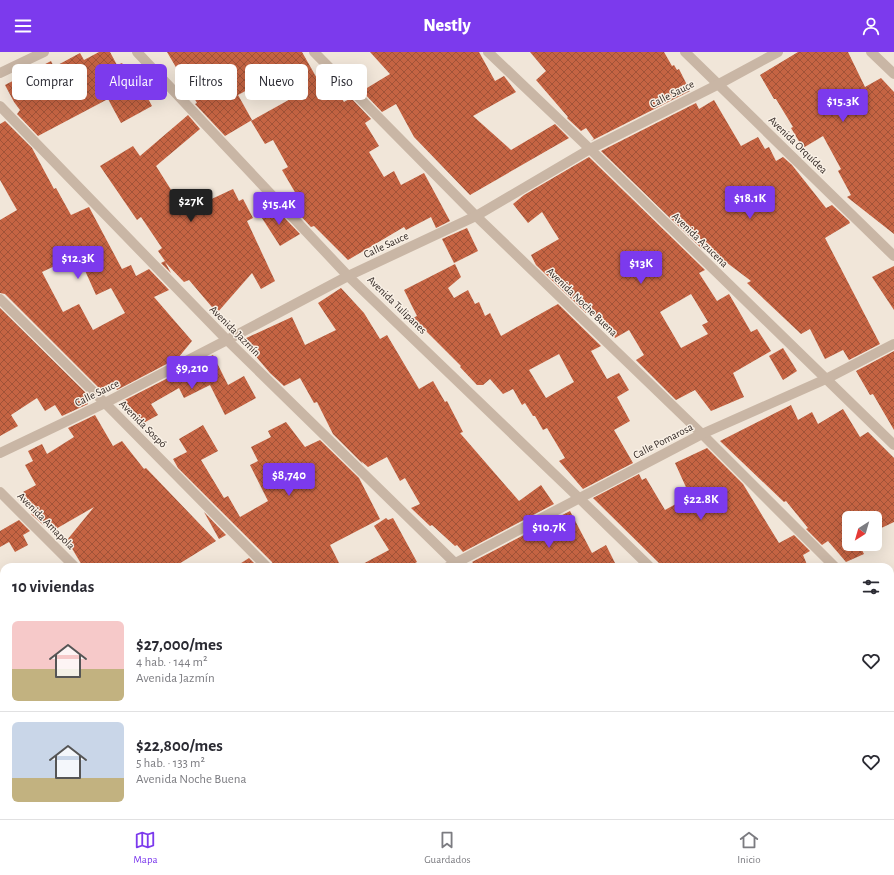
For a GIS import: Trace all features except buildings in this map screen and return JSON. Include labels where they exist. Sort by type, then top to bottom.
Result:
[{"type":"street","points":[[0,73],[44,52]]},
{"type":"street","name":"Avenida Tulipanes","points":[[137,52],[348,276],[646,563]]},
{"type":"street","name":"Avenida Noche Buena","points":[[314,52],[476,216],[702,434],[831,563]]},
{"type":"street","name":"Avenida Azucena","points":[[488,52],[590,149],[894,445]]},
{"type":"street","name":"Avenida Orquídea","points":[[685,52],[894,256]]},
{"type":"street","name":"Calle Sauce","points":[[0,453],[105,403],[348,276],[476,216],[590,149],[719,84],[778,52]]},
{"type":"street","points":[[871,52],[894,74]]},
{"type":"street","name":"Avenida Jazmín","points":[[0,106],[227,340],[451,563]]},
{"type":"street","name":"Avenida Sospó","points":[[0,299],[263,563]]},
{"type":"street","name":"Calle Pomarosa","points":[[460,563],[579,498],[702,434],[826,379],[894,344]]},
{"type":"street","name":"Avenida Amapola","points":[[0,492],[71,563]]}]
